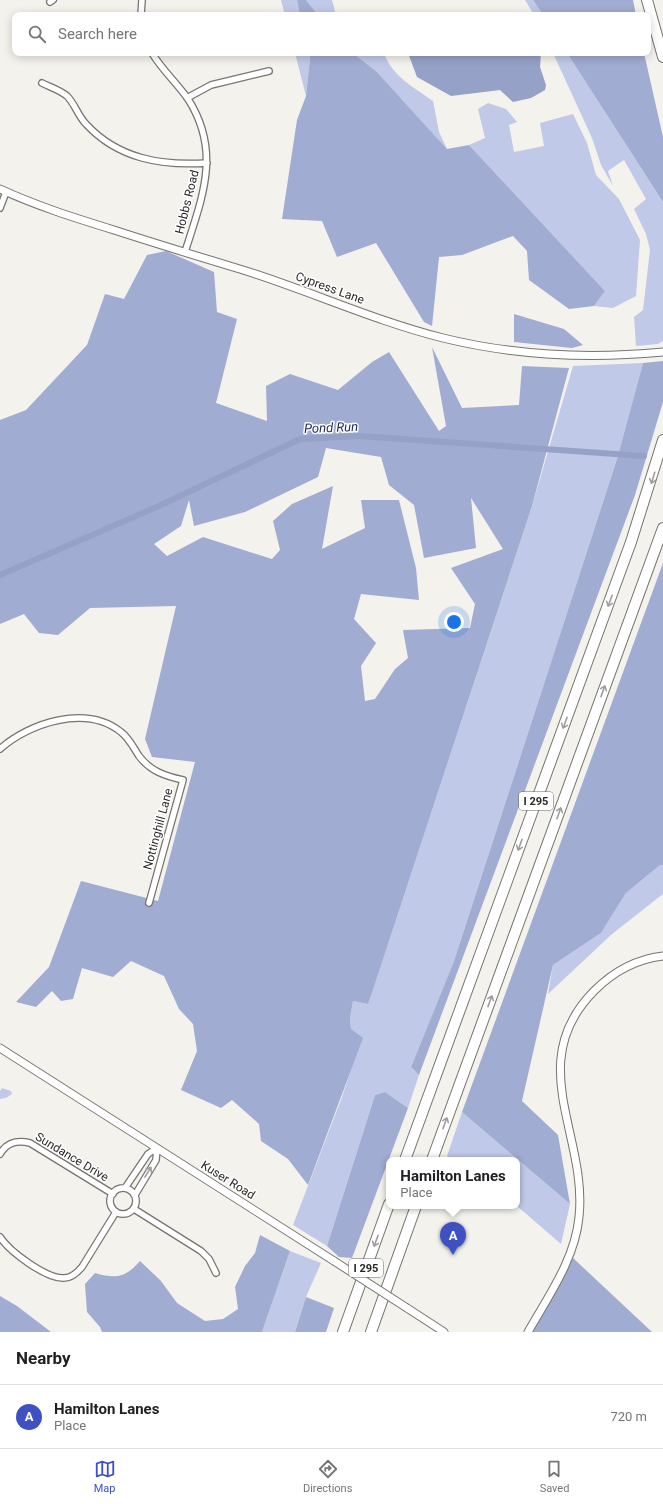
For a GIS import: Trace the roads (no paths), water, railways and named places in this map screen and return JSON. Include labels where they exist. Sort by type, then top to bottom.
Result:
[{"type":"highway","points":[[647,0],[650,12]]},
{"type":"highway","points":[[651,14],[663,57]]},
{"type":"highway","name":"I 295","points":[[406,1157],[634,535],[663,440]]},
{"type":"highway","name":"I 295","points":[[433,1157],[663,528]]},
{"type":"highway","name":"I 295","points":[[343,1332],[387,1209]]},
{"type":"highway","name":"I 295","points":[[370,1332],[415,1209]]},
{"type":"street","points":[[141,12],[142,0]]},
{"type":"street","name":"Hobbs Road","points":[[154,56],[187,98],[200,122],[203,133],[207,163],[205,188],[185,252]]},
{"type":"street","points":[[187,98],[211,86],[269,72]]},
{"type":"street","points":[[42,83],[66,96],[93,131],[103,140],[124,153],[162,163],[207,163]]},
{"type":"street","points":[[0,208],[3,190]]},
{"type":"street","name":"Cypress Lane","points":[[3,190],[48,209],[286,284],[413,329],[475,345],[560,356],[646,354],[663,352]]},
{"type":"street","name":"Nottinghill Lane","points":[[0,749],[23,733],[46,723],[68,719],[95,720],[113,726],[121,732],[151,768],[167,777],[183,780],[149,903]]},
{"type":"street","points":[[528,1332],[567,1262],[573,1246],[579,1217],[579,1174],[560,1084],[561,1062],[566,1037],[582,1005],[599,986],[619,971],[632,964],[663,956]]},
{"type":"street","name":"Kuser Road","points":[[0,1048],[444,1332]]},
{"type":"street","name":"Sundance Drive","points":[[0,1154],[2,1150],[14,1142],[19,1141],[30,1143],[113,1194]]},
{"type":"street","points":[[0,1237],[21,1257],[46,1273],[58,1278],[67,1278],[77,1273],[85,1264],[116,1212],[124,1214],[134,1209],[136,1202],[135,1195],[156,1160],[157,1148]]},
{"type":"street","name":"Sundance Drive","points":[[116,1212],[111,1204],[113,1194],[118,1190],[125,1188],[148,1154],[157,1148]]},
{"type":"street","points":[[125,1188],[135,1195]]},
{"type":"street","points":[[134,1209],[201,1251],[209,1259],[216,1272]]},
{"type":"waterway","name":"Pond Run","points":[[0,575],[159,506],[300,439],[359,436],[644,456]]},
{"type":"place","name":"Hamilton Lanes","points":[[453,1255]]}]
